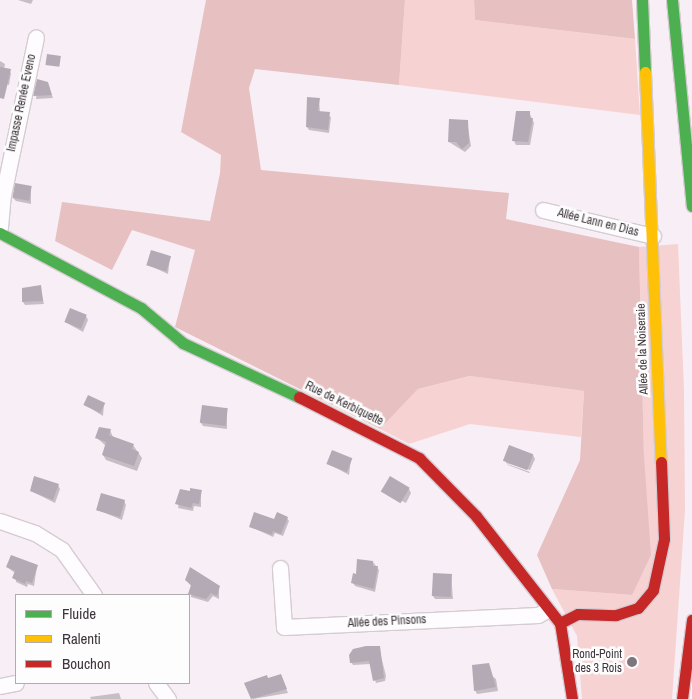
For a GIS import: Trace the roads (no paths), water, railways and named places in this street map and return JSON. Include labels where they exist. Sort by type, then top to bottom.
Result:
[{"type":"main road","name":"Allée de la Noiseraie","points":[[560,623],[578,614],[616,615],[638,608],[652,590],[661,561],[664,539],[642,0]]},
{"type":"main road","points":[[672,0],[692,206]]},
{"type":"main road","name":"Rue de Kerbiquette","points":[[0,233],[141,308],[183,343],[361,426],[418,458],[476,516],[547,610],[560,623]]},
{"type":"main road","points":[[682,699],[692,620]]},
{"type":"main road","points":[[560,623],[572,699]]},
{"type":"street","name":"Impasse Renée Eveno","points":[[0,227],[3,196],[36,37]]},
{"type":"street","name":"Allée Lann en Dias","points":[[542,210],[653,236]]},
{"type":"street","points":[[0,521],[35,533],[62,550],[93,594]]},
{"type":"street","name":"Allée des Pinsons","points":[[280,568],[284,627],[538,614],[547,610]]},
{"type":"street","points":[[0,686],[15,683]]},
{"type":"street","points":[[157,684],[168,699]]},
{"type":"place","name":"Rond-Point des 3 Rois","points":[[632,662]]}]
